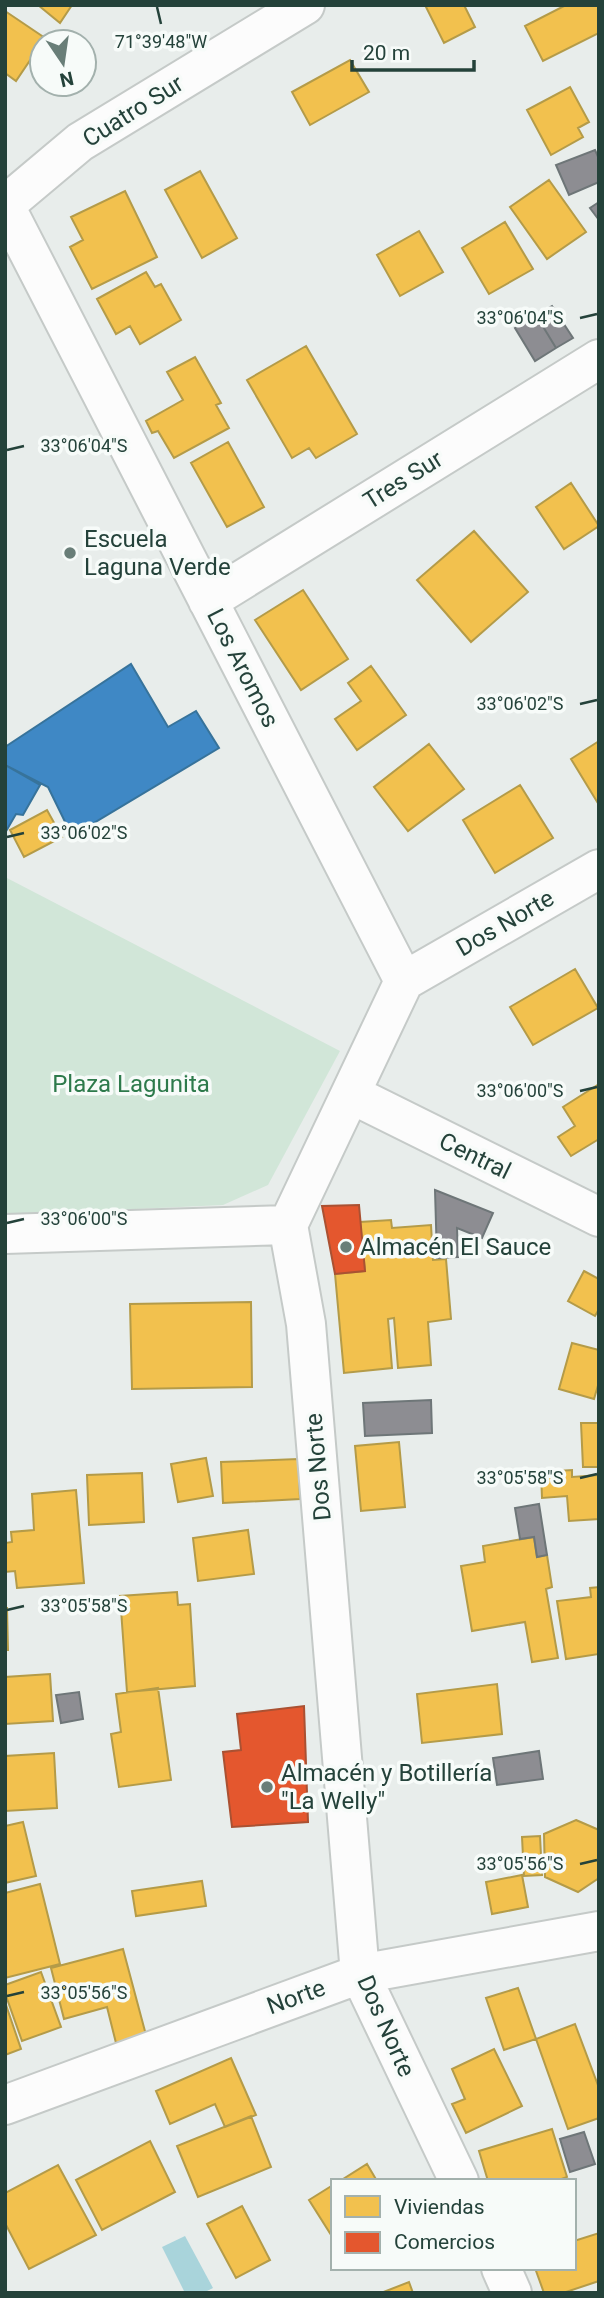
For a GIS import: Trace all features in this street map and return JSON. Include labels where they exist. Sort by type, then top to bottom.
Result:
[{"type":"street","name":"Cuatro Sur","points":[[5,206],[80,142],[305,5]]},
{"type":"street","name":"Los Aromos","points":[[5,206],[404,981]]},
{"type":"street","name":"Tres Sur","points":[[208,601],[599,359]]},
{"type":"street","name":"Dos Norte","points":[[404,981],[599,869]]},
{"type":"street","points":[[5,1234],[288,1225],[404,981]]},
{"type":"street","name":"Central","points":[[351,1094],[599,1217]]},
{"type":"street","name":"Dos Norte","points":[[288,1225],[306,1324],[360,1974],[458,2179]]},
{"type":"street","name":"Norte","points":[[5,2105],[360,1974],[599,1931]]},
{"type":"street","points":[[502,2270],[512,2293]]},
{"type":"green space","name":"Plaza Lagunita","points":[[5,877],[340,1051],[268,1185],[223,1205],[5,1215]]},
{"type":"water","points":[[185,2236],[213,2288],[203,2293],[185,2293],[162,2247]]},
{"type":"building: Viviendas","points":[[38,5],[72,5],[60,23]]},
{"type":"building: Viviendas","points":[[425,5],[464,5],[475,27],[444,43]]},
{"type":"building: Viviendas","points":[[566,5],[599,5],[599,33],[543,61],[525,26]]},
{"type":"building: Viviendas","points":[[5,11],[30,28],[28,28],[28,63],[16,81],[5,73]]},
{"type":"building: Viviendas","points":[[350,60],[369,92],[310,125],[292,92]]},
{"type":"building: Viviendas","points":[[570,87],[589,122],[578,128],[583,137],[551,155],[527,110]]},
{"type":"building: Viviendas","points":[[200,171],[237,238],[202,258],[165,190]]},
{"type":"building: Viviendas","points":[[549,180],[586,232],[547,259],[510,207]]},
{"type":"building: Viviendas","points":[[125,191],[157,257],[92,289],[70,247],[83,240],[71,217]]},
{"type":"building: Viviendas","points":[[505,222],[533,269],[489,294],[462,248]]},
{"type":"building: Viviendas","points":[[419,231],[443,272],[400,296],[377,255]]},
{"type":"building: Viviendas","points":[[146,272],[155,287],[161,284],[181,320],[140,344],[130,326],[116,334],[97,299]]},
{"type":"building: Viviendas","points":[[306,346],[357,434],[316,458],[309,448],[292,458],[247,380]]},
{"type":"building: Viviendas","points":[[195,357],[221,403],[216,405],[229,428],[174,458],[158,431],[152,433],[146,421],[183,400],[167,372]]},
{"type":"building: Viviendas","points":[[228,442],[264,507],[227,527],[191,463]]},
{"type":"building: Viviendas","points":[[571,483],[599,526],[564,549],[536,507]]},
{"type":"building: Viviendas","points":[[474,531],[528,592],[471,642],[417,580]]},
{"type":"building: Viviendas","points":[[303,590],[348,659],[301,690],[255,620]]},
{"type":"building: Viviendas","points":[[371,666],[406,715],[357,750],[335,719],[361,701],[348,683]]},
{"type":"building: Viviendas","points":[[599,741],[599,805],[571,759]]},
{"type":"building: Viviendas","points":[[429,744],[464,789],[408,831],[374,787]]},
{"type":"building: Viviendas","points":[[520,785],[553,838],[495,873],[463,820]]},
{"type":"building: Viviendas","points":[[47,810],[62,837],[24,857],[10,830]]},
{"type":"building: Viviendas","points":[[575,969],[598,1008],[533,1045],[510,1007]]},
{"type":"building: Viviendas","points":[[599,1084],[599,1139],[571,1156],[558,1137],[575,1126],[563,1107]]},
{"type":"building: Viviendas","points":[[391,1220],[392,1228],[431,1225],[433,1260],[446,1259],[451,1319],[428,1322],[431,1365],[398,1368],[394,1318],[388,1319],[392,1368],[344,1373],[335,1274],[365,1271],[360,1222]]},
{"type":"building: Viviendas","points":[[584,1271],[599,1279],[599,1309],[595,1316],[568,1301]]},
{"type":"building: Viviendas","points":[[251,1302],[252,1387],[132,1389],[130,1304]]},
{"type":"building: Viviendas","points":[[572,1343],[599,1350],[599,1382],[594,1399],[559,1389]]},
{"type":"building: Viviendas","points":[[581,1423],[599,1423],[599,1467],[583,1467]]},
{"type":"building: Viviendas","points":[[399,1442],[405,1507],[361,1511],[355,1446]]},
{"type":"building: Viviendas","points":[[206,1458],[213,1496],[178,1502],[171,1464]]},
{"type":"building: Viviendas","points":[[298,1459],[300,1499],[223,1503],[221,1462]]},
{"type":"building: Viviendas","points":[[572,1470],[572,1477],[599,1475],[599,1519],[569,1521],[567,1496],[542,1498],[541,1472]]},
{"type":"building: Viviendas","points":[[142,1473],[144,1522],[89,1525],[87,1475]]},
{"type":"building: Viviendas","points":[[76,1490],[84,1583],[17,1588],[15,1571],[5,1572],[5,1543],[12,1542],[11,1532],[34,1530],[32,1494]]},
{"type":"building: Viviendas","points":[[248,1530],[254,1574],[198,1581],[193,1538]]},
{"type":"building: Viviendas","points":[[534,1537],[537,1557],[547,1555],[552,1587],[546,1589],[558,1658],[532,1662],[525,1622],[472,1631],[461,1566],[485,1562],[483,1546]]},
{"type":"building: Viviendas","points":[[599,1587],[599,1654],[566,1659],[557,1601],[591,1597],[590,1588]]},
{"type":"building: Viviendas","points":[[177,1592],[178,1605],[190,1604],[195,1686],[127,1692],[120,1596]]},
{"type":"building: Viviendas","points":[[7,1608],[8,1650],[5,1650]]},
{"type":"building: Viviendas","points":[[50,1674],[53,1721],[5,1724],[5,1677]]},
{"type":"building: Viviendas","points":[[497,1684],[502,1734],[422,1743],[417,1694]]},
{"type":"building: Viviendas","points":[[158,1688],[171,1780],[119,1787],[111,1734],[121,1732],[116,1694]]},
{"type":"building: Viviendas","points":[[54,1753],[57,1808],[5,1811],[5,1756]]},
{"type":"building: Viviendas","points":[[576,1820],[599,1830],[599,1878],[578,1892],[545,1877],[544,1834]]},
{"type":"building: Viviendas","points":[[23,1822],[36,1876],[5,1883],[5,1826]]},
{"type":"building: Viviendas","points":[[540,1836],[542,1875],[524,1876],[522,1837]]},
{"type":"building: Viviendas","points":[[522,1875],[528,1907],[492,1914],[486,1882]]},
{"type":"building: Viviendas","points":[[202,1881],[206,1906],[136,1916],[132,1891]]},
{"type":"building: Viviendas","points":[[40,1884],[60,1964],[5,1978],[5,1893]]},
{"type":"building: Viviendas","points":[[123,1949],[146,2035],[116,2043],[107,2007],[64,2019],[51,1968]]},
{"type":"building: Viviendas","points":[[41,1972],[61,2027],[22,2041],[5,1993],[5,1985]]},
{"type":"building: Viviendas","points":[[518,1988],[536,2039],[504,2050],[486,1998]]},
{"type":"building: Viviendas","points":[[5,2002],[21,2049],[5,2055]]},
{"type":"building: Viviendas","points":[[575,2024],[599,2088],[599,2118],[568,2129],[536,2039]]},
{"type":"building: Viviendas","points":[[494,2049],[522,2106],[466,2133],[452,2104],[465,2099],[452,2069]]},
{"type":"building: Viviendas","points":[[231,2058],[256,2115],[225,2127],[215,2104],[170,2124],[156,2091]]},
{"type":"building: Viviendas","points":[[251,2116],[271,2167],[198,2197],[177,2146]]},
{"type":"building: Viviendas","points":[[552,2129],[567,2177],[487,2179],[479,2151]]},
{"type":"building: Viviendas","points":[[150,2141],[175,2192],[102,2230],[76,2180]]},
{"type":"building: Viviendas","points":[[367,2164],[376,2179],[343,2179]]},
{"type":"building: Viviendas","points":[[58,2165],[96,2235],[29,2269],[5,2223],[5,2193]]},
{"type":"building: Viviendas","points":[[331,2186],[331,2235],[309,2200]]},
{"type":"building: Viviendas","points":[[242,2206],[270,2260],[236,2278],[207,2224]]},
{"type":"building: Viviendas","points":[[599,2233],[599,2281],[563,2293],[544,2293],[536,2270],[576,2270],[576,2240]]},
{"type":"building: Viviendas","points":[[409,2282],[413,2293],[381,2293]]},
{"type":"building: Comercios","name":"Almacén El Sauce","points":[[359,1205],[365,1271],[335,1274],[322,1206]]},
{"type":"building: Comercios","name":"Almacén y Botillería \"La Welly\"","points":[[304,1706],[308,1822],[232,1827],[223,1752],[241,1750],[237,1714]]},
{"type":"building: Escuelas","points":[[131,664],[168,727],[196,711],[219,748],[72,836],[48,787],[5,765],[5,747]]},
{"type":"building: Escuelas","points":[[5,765],[40,785],[23,815],[16,814],[5,833]]},
{"type":"building: Industria","points":[[595,150],[599,159],[599,182],[569,195],[556,165]]},
{"type":"building: Industria","points":[[599,202],[599,220],[590,208]]},
{"type":"building: Industria","points":[[552,306],[573,338],[556,348],[536,315]]},
{"type":"building: Industria","points":[[536,315],[556,348],[535,361],[515,328]]},
{"type":"building: Industria","points":[[435,1190],[493,1213],[482,1238],[457,1228],[458,1257],[437,1258]]},
{"type":"building: Industria","points":[[431,1400],[432,1433],[365,1436],[363,1403]]},
{"type":"building: Industria","points":[[539,1504],[547,1555],[537,1557],[534,1537],[520,1539],[515,1508]]},
{"type":"building: Industria","points":[[79,1692],[83,1719],[61,1723],[56,1695]]},
{"type":"building: Industria","points":[[539,1751],[543,1779],[497,1785],[493,1758]]},
{"type":"building: Industria","points":[[584,2132],[595,2164],[570,2172],[560,2139]]},
{"type":"place","name":"Escuela Laguna Verde","points":[[70,553]]},
{"type":"place","name":"Almacén El Sauce","points":[[346,1247]]},
{"type":"place","name":"Almacén y Botillería \"La Welly\"","points":[[267,1787]]}]
